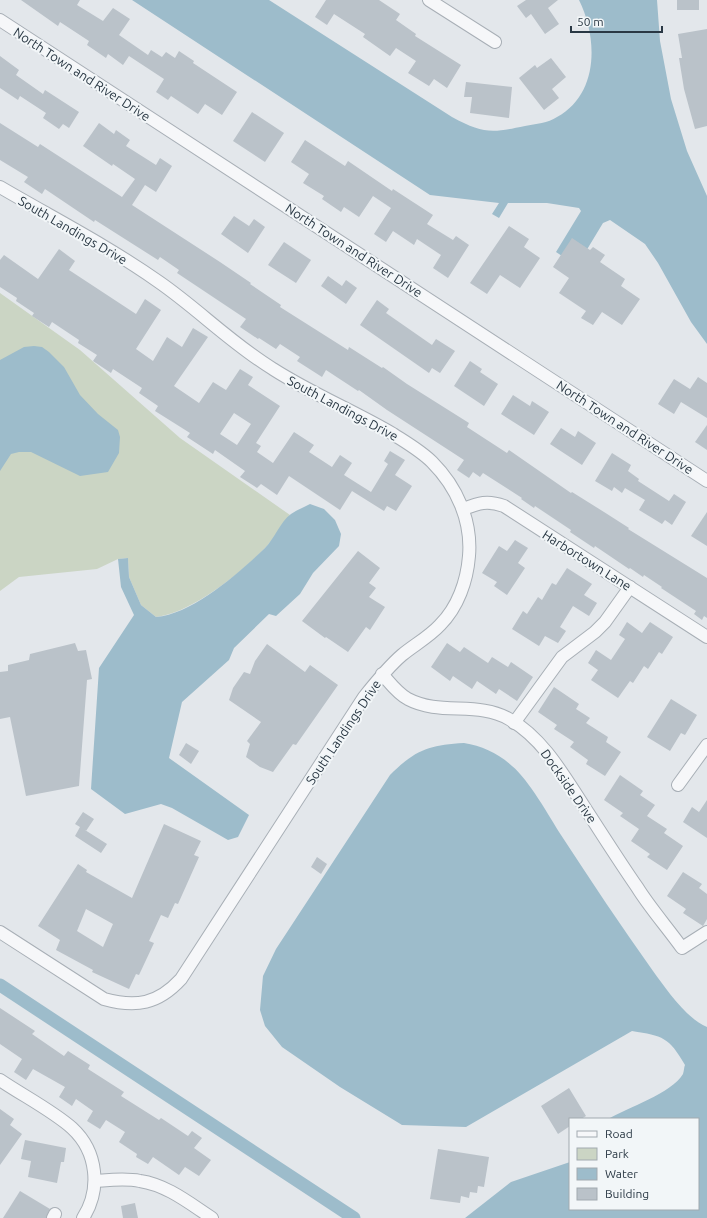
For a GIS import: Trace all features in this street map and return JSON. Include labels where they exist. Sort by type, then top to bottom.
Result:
[{"type":"street","points":[[429,0],[495,42]]},
{"type":"street","name":"North Town and River Drive","points":[[0,20],[707,481]]},
{"type":"street","name":"South Landings Drive","points":[[0,187],[81,232],[158,281],[249,354],[295,382],[365,417],[421,452],[432,462],[451,485],[463,509],[470,542],[469,559],[457,602],[439,626],[402,655],[382,674],[364,697],[181,979],[166,993],[146,1002],[132,1004],[119,1003],[104,998],[0,932]]},
{"type":"street","name":"Harbortown Lane","points":[[463,509],[477,504],[491,502],[504,506],[707,637]]},
{"type":"street","points":[[514,723],[562,657],[595,632],[614,611],[630,587]]},
{"type":"street","name":"Dockside Drive","points":[[382,674],[402,695],[425,706],[446,709],[476,710],[497,714],[510,719],[537,742],[563,775],[654,913],[682,948],[707,932]]},
{"type":"street","points":[[678,785],[707,745]]},
{"type":"street","points":[[0,1080],[72,1128],[82,1140],[90,1155],[96,1181],[94,1195],[83,1218]]},
{"type":"street","points":[[96,1181],[125,1180],[152,1183],[166,1189],[212,1218]]},
{"type":"green space","points":[[0,293],[80,350],[180,438],[290,515],[269,543],[256,557],[230,579],[200,600],[170,614],[156,617],[141,605],[129,577],[128,558],[118,559],[97,569],[19,577],[0,591]]},
{"type":"water","points":[[132,0],[269,0],[452,117],[472,127],[496,131],[550,121],[571,107],[581,94],[587,80],[591,64],[591,48],[585,15],[579,0],[657,0],[660,41],[671,99],[687,151],[707,196],[707,344],[691,322],[658,263],[645,244],[610,220],[603,223],[577,266],[556,252],[581,211],[579,208],[547,203],[508,203],[499,218],[492,214],[499,203],[430,195]]},
{"type":"water","points":[[24,347],[42,347],[64,367],[80,395],[98,414],[118,430],[120,437],[119,453],[108,472],[80,476],[31,452],[11,454],[0,471],[0,360]]},
{"type":"water","points":[[310,504],[324,509],[335,520],[341,534],[339,546],[313,573],[300,594],[276,616],[269,614],[234,648],[229,660],[182,702],[169,758],[249,815],[238,837],[228,840],[172,808],[161,804],[125,814],[91,789],[99,668],[134,615],[121,587],[118,559],[128,558],[129,577],[141,605],[156,617],[170,614],[200,600],[229,580],[265,548],[287,517]]},
{"type":"water","points":[[464,743],[483,748],[507,761],[518,772],[532,789],[606,903],[664,986],[685,1011],[699,1023],[707,1027],[707,1218],[465,1218],[511,1182],[569,1162],[569,1210],[699,1210],[699,1118],[610,1118],[669,1088],[683,1074],[685,1065],[674,1049],[664,1039],[651,1034],[632,1031],[466,1127],[402,1125],[340,1087],[282,1047],[265,1026],[260,1010],[263,976],[276,949],[390,775],[407,760],[423,750],[441,745]]},
{"type":"building","points":[[21,0],[80,0],[77,5],[103,21],[113,8],[130,19],[119,35],[148,55],[151,50],[162,57],[166,52],[175,58],[179,51],[194,61],[193,63],[237,92],[222,115],[205,104],[198,114],[171,96],[168,100],[156,92],[164,79],[129,56],[123,65],[108,54],[106,58],[87,45],[89,41],[60,22],[58,26]]},
{"type":"building","points":[[326,0],[379,0],[400,14],[396,20],[416,34],[415,36],[461,65],[447,88],[434,79],[429,86],[408,73],[416,61],[396,48],[390,56],[363,37],[365,34],[334,14],[327,25],[315,17]]},
{"type":"building","points":[[526,0],[558,0],[548,8],[559,24],[545,34],[531,14],[526,18],[517,6]]},
{"type":"building","points":[[677,0],[699,0],[699,10],[677,10]]},
{"type":"building","points":[[707,29],[707,126],[695,129],[684,89],[679,58],[682,58],[678,34]]},
{"type":"building","points":[[0,56],[19,70],[16,75],[43,94],[45,90],[79,112],[69,128],[63,124],[59,129],[43,118],[46,113],[20,96],[18,100],[0,88]]},
{"type":"building","points":[[551,58],[566,77],[552,89],[559,98],[544,110],[519,78],[535,65],[537,68]]},
{"type":"building","points":[[466,82],[512,87],[509,118],[470,113],[472,97],[464,97]]},
{"type":"building","points":[[252,112],[284,133],[265,162],[233,141]]},
{"type":"building","points":[[0,123],[38,147],[40,144],[122,197],[135,179],[113,164],[112,166],[83,146],[99,123],[114,134],[116,130],[130,140],[126,146],[156,165],[160,158],[172,166],[156,192],[145,185],[132,205],[251,283],[250,284],[281,305],[280,307],[348,350],[349,347],[382,368],[383,367],[469,423],[467,427],[507,453],[509,450],[571,493],[572,492],[604,512],[629,528],[628,529],[707,578],[707,618],[704,616],[702,620],[694,614],[696,611],[661,588],[662,587],[644,575],[643,577],[630,568],[629,569],[595,546],[594,548],[570,532],[571,530],[535,506],[534,508],[521,499],[522,498],[483,473],[480,477],[473,472],[469,478],[457,470],[464,460],[359,390],[358,391],[326,370],[322,377],[297,361],[300,357],[280,344],[276,349],[240,327],[246,319],[177,273],[179,270],[160,257],[158,260],[95,220],[94,222],[45,189],[42,194],[24,182],[28,177],[0,160]]},
{"type":"building","points":[[305,140],[345,166],[348,161],[392,191],[393,189],[433,215],[427,224],[453,240],[456,236],[469,245],[448,278],[433,268],[441,255],[417,239],[414,245],[393,231],[386,242],[374,234],[391,208],[373,196],[359,217],[344,207],[341,212],[322,199],[324,196],[303,183],[309,174],[291,162]]},
{"type":"building","points":[[234,216],[249,226],[254,219],[265,227],[248,253],[221,234]]},
{"type":"building","points":[[509,226],[529,239],[524,247],[540,258],[520,288],[500,275],[487,294],[470,283]]},
{"type":"building","points":[[572,238],[590,250],[593,247],[605,255],[600,262],[625,279],[621,286],[640,299],[622,325],[602,312],[593,325],[581,318],[586,311],[559,293],[569,278],[553,267]]},
{"type":"building","points":[[284,242],[311,260],[296,283],[268,265]]},
{"type":"building","points":[[59,249],[75,261],[69,270],[136,314],[145,299],[161,310],[136,349],[153,361],[167,337],[182,347],[193,328],[208,337],[174,386],[199,403],[213,382],[226,390],[240,369],[253,377],[248,385],[280,406],[256,443],[261,446],[257,452],[273,463],[294,432],[314,445],[309,452],[332,467],[340,455],[352,463],[344,475],[371,492],[388,464],[384,461],[390,451],[405,460],[395,475],[412,486],[396,511],[387,506],[384,511],[352,491],[340,510],[289,476],[277,495],[261,484],[257,488],[240,477],[245,471],[215,450],[213,454],[187,437],[190,433],[155,411],[158,406],[139,393],[142,388],[113,369],[111,373],[93,361],[97,355],[78,343],[79,340],[52,322],[49,327],[32,316],[34,313],[16,301],[17,298],[0,287],[0,260],[4,255],[38,279]],"holes":[[[234,413],[251,424],[237,445],[220,434]]]},
{"type":"building","points":[[328,276],[342,286],[346,280],[357,288],[346,304],[321,286]]},
{"type":"building","points":[[377,300],[389,309],[386,313],[432,345],[436,339],[455,351],[440,373],[432,368],[429,373],[360,325]]},
{"type":"building","points":[[470,361],[482,369],[480,372],[498,384],[484,406],[454,386]]},
{"type":"building","points":[[698,377],[707,383],[707,418],[681,402],[674,414],[658,404],[674,379],[690,389]]},
{"type":"building","points":[[513,395],[530,406],[532,401],[549,412],[534,435],[501,414]]},
{"type":"building","points":[[707,425],[707,450],[695,442]]},
{"type":"building","points":[[561,428],[575,437],[578,431],[596,443],[582,465],[550,444]]},
{"type":"building","points":[[612,453],[631,465],[628,471],[639,479],[638,481],[669,501],[674,494],[686,502],[672,525],[665,520],[662,524],[639,510],[645,500],[625,488],[622,493],[614,487],[612,491],[595,481]]},
{"type":"building","points":[[707,512],[707,546],[691,536]]},
{"type":"building","points":[[515,540],[528,548],[518,563],[525,568],[507,595],[494,586],[497,582],[482,573],[499,546],[507,551]]},
{"type":"building","points":[[358,551],[380,568],[369,583],[376,588],[369,597],[385,607],[370,630],[366,627],[348,652],[326,637],[325,638],[302,621]]},
{"type":"building","points":[[567,568],[592,584],[584,595],[597,603],[589,616],[573,606],[560,627],[566,631],[558,643],[545,636],[539,646],[512,629],[523,611],[527,614],[538,597],[542,600],[552,583],[556,585]]},
{"type":"building","points":[[627,622],[642,633],[650,622],[673,637],[662,654],[659,652],[648,669],[644,666],[633,683],[630,681],[618,698],[591,680],[598,670],[588,663],[596,650],[611,660],[625,639],[619,635]]},
{"type":"building","points":[[75,643],[78,651],[86,650],[92,679],[87,680],[79,786],[26,796],[10,717],[0,719],[0,672],[8,671],[8,665],[29,660],[30,654]]},
{"type":"building","points":[[447,643],[460,652],[464,647],[488,663],[492,657],[508,667],[511,662],[533,677],[517,701],[499,689],[496,694],[477,681],[472,689],[453,676],[450,681],[431,667]]},
{"type":"building","points":[[267,644],[305,672],[310,665],[338,685],[296,745],[293,744],[273,772],[260,767],[246,757],[250,744],[247,741],[261,722],[229,700],[233,688],[244,672],[250,674],[255,661]]},
{"type":"building","points":[[554,687],[579,704],[576,709],[590,718],[586,723],[608,737],[606,742],[621,752],[605,776],[586,764],[588,760],[570,747],[574,742],[554,729],[557,725],[538,712]]},
{"type":"building","points":[[671,699],[697,715],[685,735],[681,733],[670,751],[647,737]]},
{"type":"building","points":[[186,743],[199,751],[191,764],[179,755]]},
{"type":"building","points":[[620,775],[643,791],[640,795],[655,805],[647,816],[667,829],[664,833],[683,846],[667,870],[647,857],[650,854],[631,841],[639,829],[620,816],[623,813],[604,800]]},
{"type":"building","points":[[707,800],[707,838],[683,822],[692,807],[699,812]]},
{"type":"building","points":[[83,812],[94,819],[86,831],[107,844],[101,853],[75,836],[80,827],[75,824]]},
{"type":"building","points":[[164,824],[201,841],[194,855],[199,857],[178,904],[175,903],[168,918],[161,915],[149,941],[154,943],[139,975],[136,974],[129,989],[92,972],[93,970],[56,950],[60,940],[38,926],[78,864],[87,870],[86,872],[132,898]],"holes":[[[86,909],[113,924],[103,947],[77,931]]]},
{"type":"building","points":[[317,857],[327,864],[321,874],[311,867]]},
{"type":"building","points":[[683,872],[702,884],[699,888],[707,894],[707,919],[703,926],[683,913],[686,909],[667,896]]},
{"type":"building","points":[[0,1008],[35,1031],[32,1034],[64,1056],[68,1051],[90,1065],[88,1069],[124,1092],[121,1096],[159,1120],[161,1118],[188,1136],[192,1131],[202,1138],[194,1148],[211,1160],[199,1176],[185,1167],[179,1175],[153,1157],[148,1164],[136,1157],[137,1154],[119,1142],[125,1132],[106,1120],[100,1129],[87,1121],[93,1111],[76,1099],[72,1106],[59,1097],[65,1087],[33,1069],[26,1080],[14,1072],[22,1059],[0,1044]]},
{"type":"building","points":[[569,1088],[586,1116],[583,1118],[569,1118],[569,1127],[558,1134],[541,1106]]},
{"type":"building","points":[[0,1109],[14,1119],[10,1125],[22,1134],[0,1165]]},
{"type":"building","points":[[25,1140],[66,1148],[64,1162],[61,1162],[57,1183],[28,1177],[31,1161],[21,1159]]},
{"type":"building","points":[[438,1149],[489,1157],[484,1187],[478,1186],[477,1193],[470,1192],[469,1198],[461,1196],[460,1203],[430,1199]]},
{"type":"building","points":[[20,1191],[50,1209],[46,1218],[3,1218]]},
{"type":"building","points":[[135,1203],[138,1218],[123,1218],[121,1206]]},
{"type":"waterway","points":[[0,985],[354,1218]]}]
